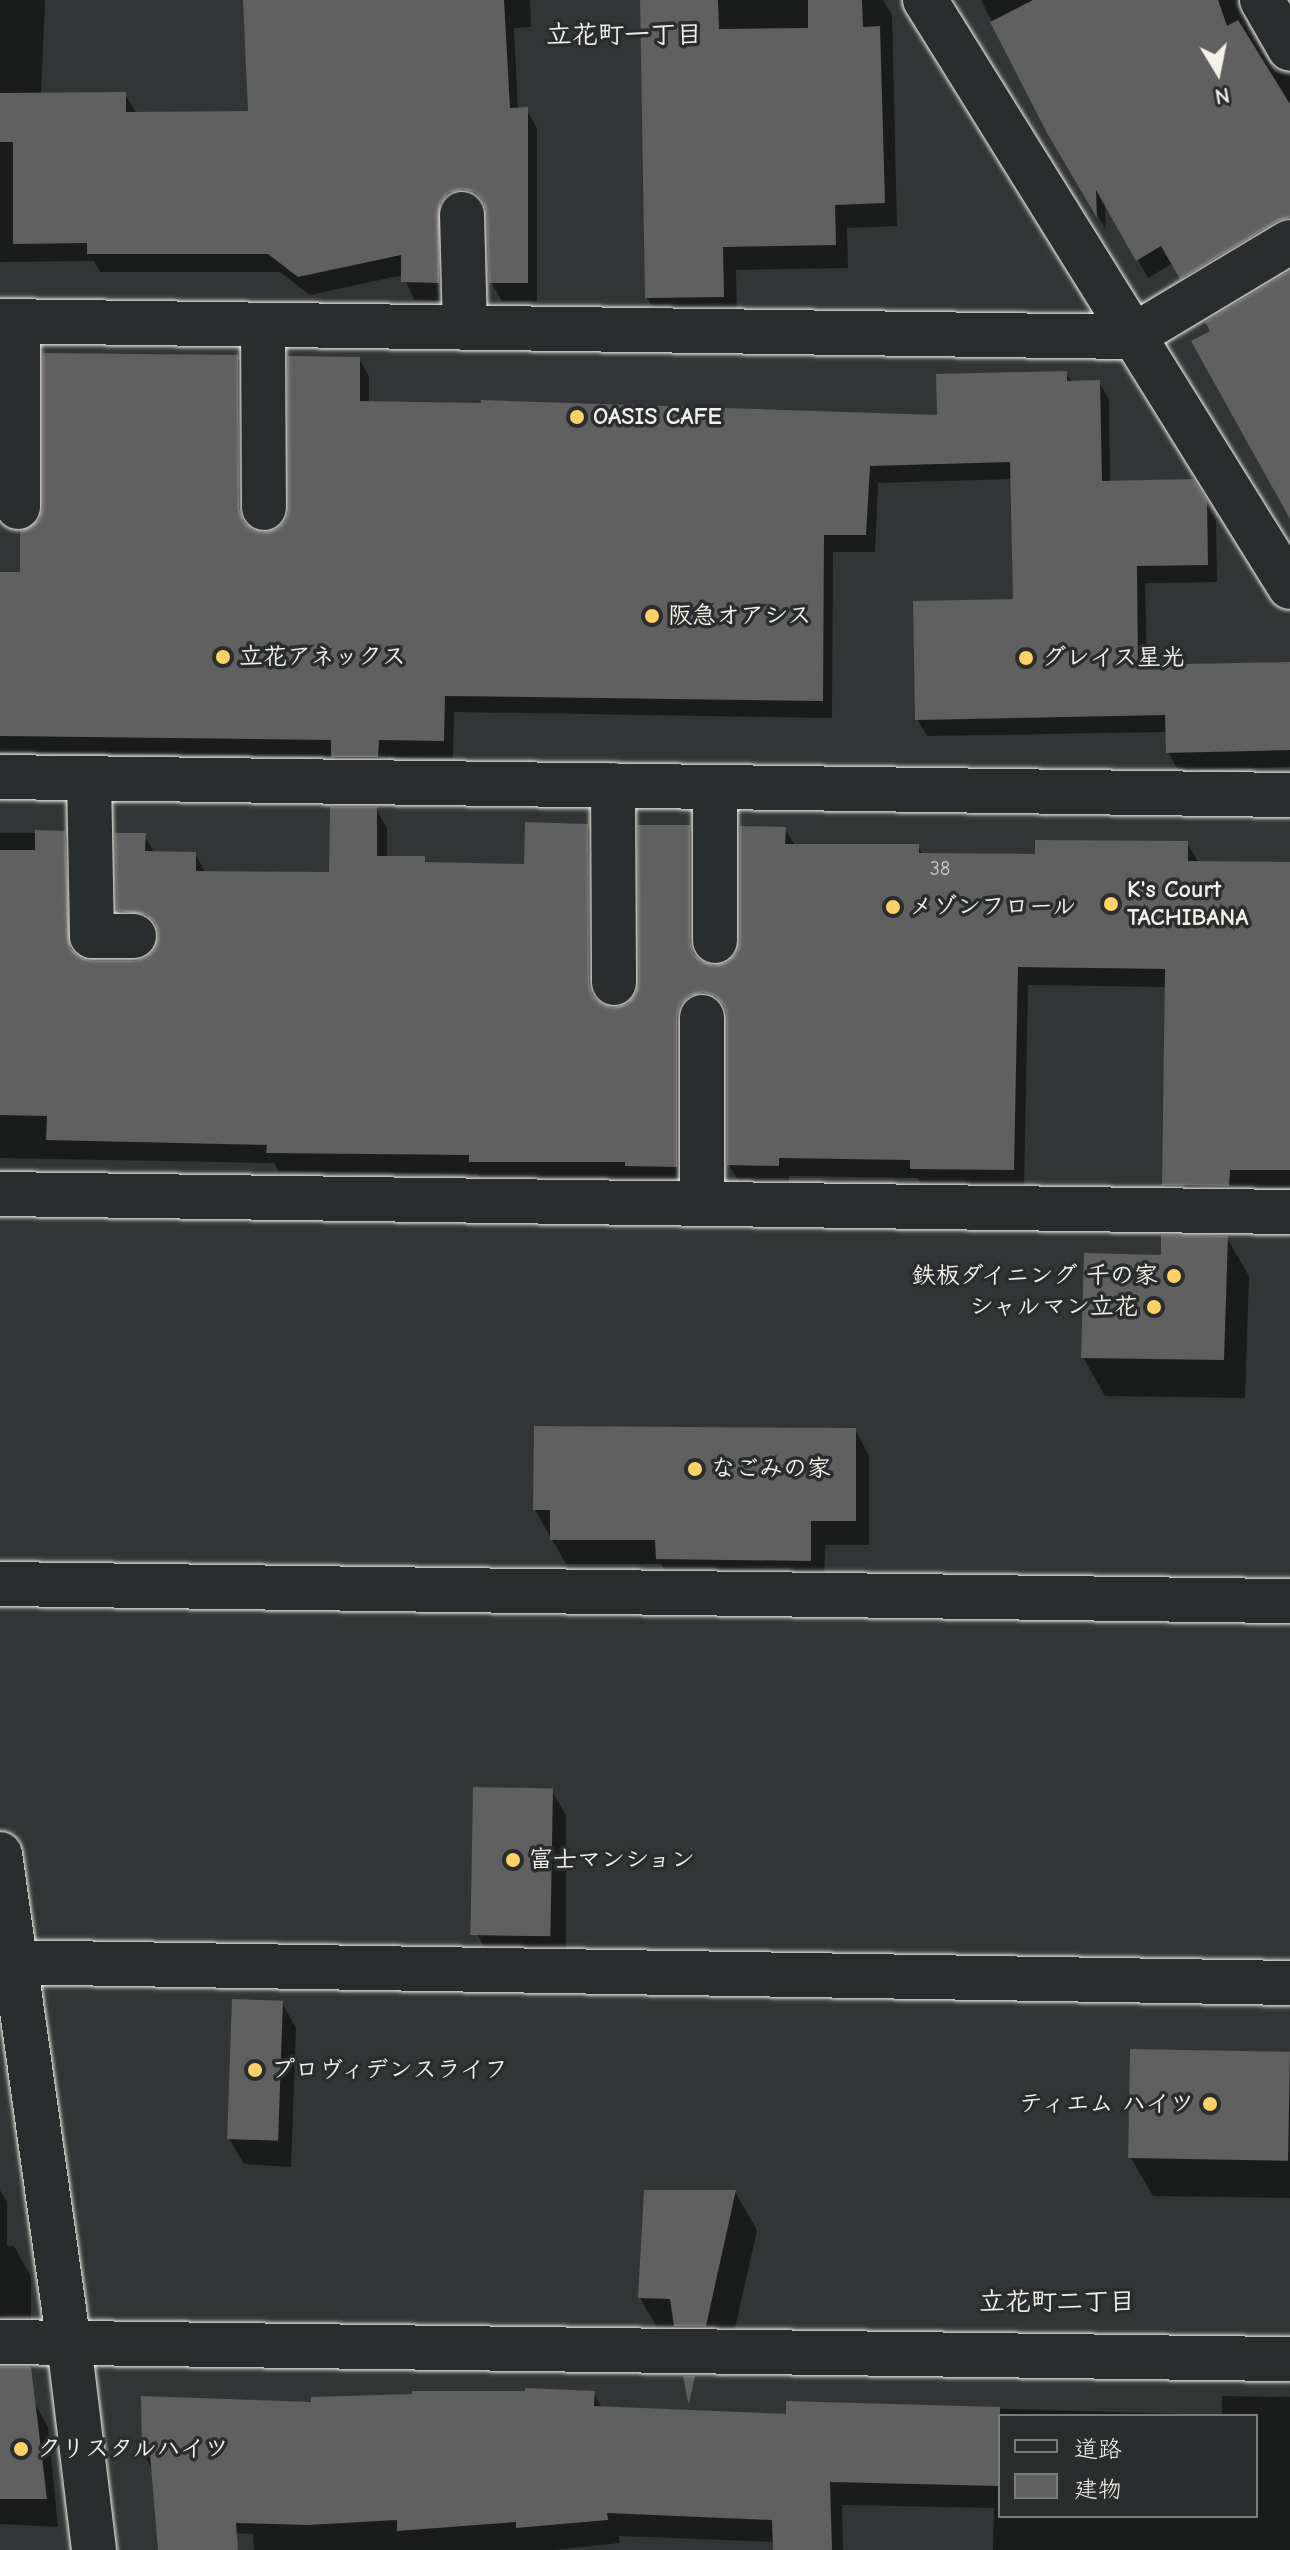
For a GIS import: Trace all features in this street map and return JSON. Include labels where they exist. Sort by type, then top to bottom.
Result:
[{"type":"street","points":[[925,0],[1131,337],[1290,587]]},
{"type":"street","points":[[1262,0],[1290,49]]},
{"type":"street","points":[[462,214],[465,328]]},
{"type":"street","points":[[18,507],[9,322],[1131,337],[1290,242]]},
{"type":"street","points":[[263,325],[264,508]]},
{"type":"street","points":[[0,777],[1290,795]]},
{"type":"street","points":[[89,778],[92,936],[134,936]]},
{"type":"street","points":[[613,785],[614,983]]},
{"type":"street","points":[[715,787],[715,941]]},
{"type":"street","points":[[702,1017],[702,1203]]},
{"type":"street","points":[[0,1194],[1290,1212]]},
{"type":"street","points":[[0,1584],[1290,1601]]},
{"type":"street","points":[[0,1854],[8,1962],[69,2343],[94,2550]]},
{"type":"street","points":[[8,1962],[1290,1983]]},
{"type":"street","points":[[0,2342],[1290,2359]]},
{"type":"building","points":[[243,0],[504,0],[510,108],[528,107],[528,283],[489,283],[487,213],[483,200],[475,192],[462,189],[448,193],[440,203],[439,283],[401,282],[401,255],[298,277],[268,254],[87,254],[87,243],[13,244],[13,142],[0,142],[0,93],[126,92],[126,112],[248,111]]},
{"type":"building","points":[[640,0],[718,0],[719,29],[808,28],[808,0],[862,0],[863,27],[880,26],[885,203],[835,205],[836,245],[723,247],[724,297],[645,298]]},
{"type":"building","points":[[1033,0],[1218,0],[1227,26],[1238,20],[1290,104],[1290,217],[1277,221],[1180,279],[1161,246],[1136,261],[1096,190],[1097,218],[1047,133],[990,22]]},
{"type":"building","points":[[1290,271],[1290,519],[1191,341],[1210,331],[1205,322]]},
{"type":"building","points":[[43,353],[238,355],[239,509],[243,521],[252,530],[263,533],[277,529],[286,520],[289,509],[288,356],[360,357],[360,401],[481,403],[481,400],[937,415],[936,374],[1067,371],[1067,381],[1100,380],[1102,481],[1193,479],[1207,501],[1208,565],[1137,566],[1138,665],[1290,662],[1290,750],[1166,753],[1165,715],[915,720],[913,601],[1013,599],[1010,462],[870,466],[866,535],[824,535],[823,701],[445,696],[444,741],[379,740],[378,757],[331,757],[331,740],[0,736],[0,572],[20,572],[20,532],[39,520],[43,508]]},
{"type":"building","points":[[330,807],[377,807],[377,856],[425,856],[425,862],[524,864],[525,822],[588,824],[589,984],[592,995],[601,1004],[613,1008],[627,1004],[635,996],[639,984],[638,825],[690,825],[690,942],[693,953],[702,962],[714,966],[728,962],[737,953],[740,942],[740,826],[786,827],[785,844],[919,844],[919,853],[1035,854],[1035,840],[1188,841],[1188,861],[1290,862],[1290,1170],[1230,1170],[1229,1186],[1162,1185],[1165,969],[1018,967],[1014,1170],[910,1169],[910,1160],[779,1158],[779,1166],[727,1165],[727,1016],[724,1005],[715,996],[703,992],[689,996],[680,1005],[677,1016],[677,1167],[625,1166],[625,1162],[469,1162],[469,1155],[266,1153],[267,1145],[46,1140],[47,1116],[0,1115],[0,850],[35,850],[35,830],[65,831],[70,948],[79,957],[91,961],[135,961],[146,958],[155,949],[159,935],[155,923],[146,914],[117,911],[115,833],[146,833],[145,851],[196,852],[196,871],[329,872]]},
{"type":"building","name":"シャルマン立花","points":[[1161,1235],[1228,1236],[1224,1360],[1081,1358],[1084,1253],[1161,1255]]},
{"type":"building","name":"なごみの家","points":[[534,1426],[856,1428],[856,1521],[811,1521],[811,1561],[656,1559],[655,1540],[550,1540],[550,1510],[533,1510]]},
{"type":"building","name":"富士マンション","points":[[473,1787],[553,1788],[550,1936],[470,1935]]},
{"type":"building","name":"プロヴィデンスライフ","points":[[232,1999],[283,2001],[278,2141],[227,2139]]},
{"type":"building","name":"ティエム ハイツ","points":[[1130,2049],[1290,2052],[1288,2161],[1128,2158]]},
{"type":"building","points":[[644,2190],[736,2190],[706,2326],[674,2326],[670,2299],[638,2298]]},
{"type":"building","name":"クリスタルハイツ","points":[[0,2367],[31,2367],[47,2499],[0,2499]]},
{"type":"building","points":[[683,2376],[695,2376],[689,2403],[688,2402]]},
{"type":"building","points":[[525,2388],[595,2391],[594,2406],[786,2414],[786,2401],[1000,2407],[998,2486],[830,2482],[832,2550],[773,2550],[772,2520],[607,2513],[608,2520],[516,2528],[516,2522],[397,2531],[397,2520],[308,2525],[236,2523],[238,2550],[158,2550],[150,2455],[142,2455],[141,2396],[311,2402],[311,2397],[412,2394],[412,2391],[525,2391]]},
{"type":"place","name":"OASIS CAFE","points":[[577,417]]},
{"type":"place","name":"阪急オアシス","points":[[652,616]]},
{"type":"place","name":"立花アネックス","points":[[223,657]]},
{"type":"place","name":"グレイス星光","points":[[1026,658]]},
{"type":"place","name":"K's Court TACHIBANA","points":[[1111,904]]},
{"type":"place","name":"メゾンフロール","points":[[893,907]]},
{"type":"place","name":"鉄板ダイニング 千の家","points":[[1174,1276]]},
{"type":"place","name":"シャルマン立花","points":[[1154,1307]]},
{"type":"place","name":"なごみの家","points":[[695,1469]]},
{"type":"place","name":"富士マンション","points":[[513,1860]]},
{"type":"place","name":"プロヴィデンスライフ","points":[[255,2070]]},
{"type":"place","name":"ティエム ハイツ","points":[[1210,2104]]},
{"type":"place","name":"クリスタルハイツ","points":[[21,2449]]},
{"type":"district","name":"立花町一丁目","points":[[624,36]]},
{"type":"district","name":"立花町二丁目","points":[[1057,2303]]}]
